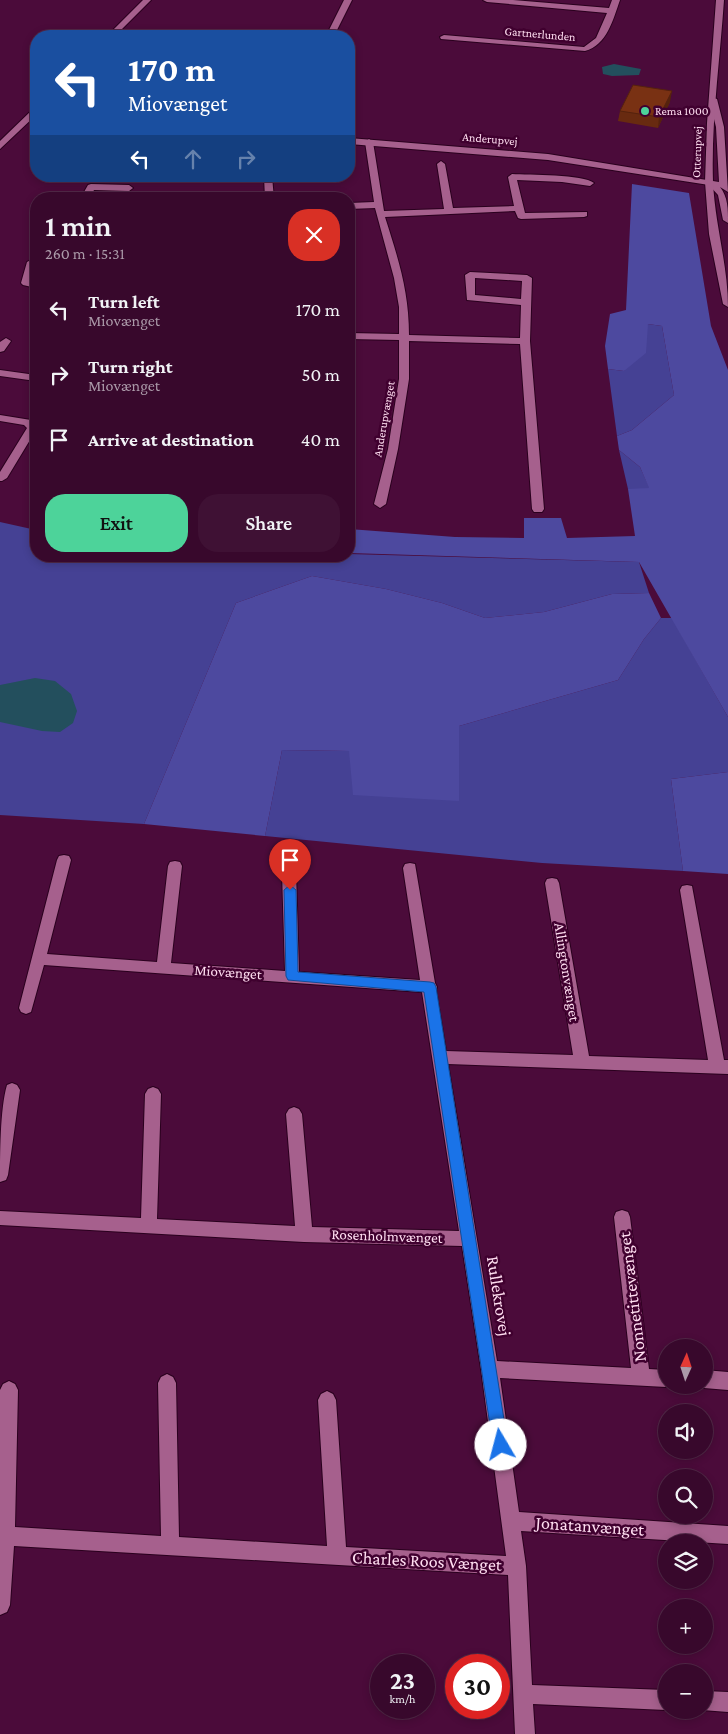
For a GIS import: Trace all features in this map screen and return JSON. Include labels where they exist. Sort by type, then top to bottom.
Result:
[{"type":"street","points":[[117,30],[147,0]]},
{"type":"street","points":[[333,30],[348,0]]},
{"type":"street","name":"Gartnerlunden","points":[[487,0],[612,11]]},
{"type":"street","name":"Gartnerlunden","points":[[444,37],[585,49],[595,45],[605,30],[616,0]]},
{"type":"street","name":"Otterupvej","points":[[720,0],[709,182],[714,234],[728,304]]},
{"type":"street","points":[[713,99],[720,127],[728,220]]},
{"type":"street","points":[[0,146],[30,122]]},
{"type":"street","name":"Anderupvej","points":[[355,141],[516,154],[709,182]]},
{"type":"street","name":"Anderupvænget","points":[[369,142],[379,209],[399,278],[404,306],[404,379],[394,449],[380,504]]},
{"type":"street","points":[[441,164],[449,210]]},
{"type":"street","name":"Anderupvej","points":[[628,170],[638,175],[710,192],[726,190]]},
{"type":"street","points":[[584,214],[521,216],[512,177],[562,179],[590,183]]},
{"type":"street","points":[[709,182],[726,190]]},
{"type":"street","points":[[89,192],[92,187],[128,188]]},
{"type":"street","points":[[355,207],[379,209],[449,210],[519,208]]},
{"type":"street","points":[[30,269],[26,284],[30,284]]},
{"type":"street","points":[[526,302],[470,298],[470,275],[527,278],[525,342],[538,509]]},
{"type":"street","points":[[355,336],[525,342]]},
{"type":"street","points":[[0,373],[30,377]]},
{"type":"street","points":[[0,418],[28,422],[30,425]]},
{"type":"street","points":[[2,478],[30,431]]},
{"type":"street","points":[[26,1008],[64,860]]},
{"type":"street","points":[[163,968],[175,866]]},
{"type":"street","name":"Rullekrovej","points":[[410,868],[490,1369],[517,1566],[525,1734]]},
{"type":"street","points":[[289,872],[292,976]]},
{"type":"street","name":"Allingtonvænget","points":[[552,884],[582,1061]]},
{"type":"street","points":[[440,1057],[723,1066],[687,890]]},
{"type":"street","name":"Miovænget","points":[[39,959],[430,987]]},
{"type":"street","points":[[0,1175],[12,1090]]},
{"type":"street","points":[[149,1226],[153,1094]]},
{"type":"street","points":[[294,1114],[304,1234]]},
{"type":"street","name":"Nonnetittevænget","points":[[622,1217],[641,1376]]},
{"type":"street","name":"Rosenholmvænget","points":[[0,1218],[304,1234],[469,1239]]},
{"type":"street","name":"Nonnetittevænget","points":[[490,1369],[658,1377]]},
{"type":"street","points":[[713,1380],[728,1381]]},
{"type":"street","points":[[167,1383],[170,1546]]},
{"type":"street","points":[[0,1606],[6,1536],[9,1390]]},
{"type":"street","name":"Charles Roos Vænget","points":[[327,1400],[337,1556]]},
{"type":"street","name":"Jonatanvænget","points":[[511,1521],[728,1535]]},
{"type":"street","name":"Charles Roos Vænget","points":[[6,1536],[517,1566]]},
{"type":"street","points":[[524,1694],[658,1700]]},
{"type":"street","points":[[713,1701],[728,1702]]},
{"type":"shaded area","points":[[632,184],[689,193],[711,326],[728,370],[728,717],[639,562],[355,553],[355,529],[455,537],[524,538],[524,518],[561,518],[567,538],[635,536],[628,489],[649,488],[640,467],[619,450],[617,436],[632,430],[674,395],[662,326],[648,324],[646,353],[624,371],[608,369],[605,346],[610,314],[626,310]]},
{"type":"shaded area","points":[[648,324],[662,326],[674,395],[632,430],[617,436],[608,369],[624,371]]},
{"type":"shaded area","points":[[619,450],[640,467],[650,489],[628,489]]},
{"type":"shaded area","points":[[0,522],[30,529],[30,562],[355,562],[355,554],[639,562],[649,593],[612,594],[544,612],[485,618],[442,603],[386,589],[312,576],[236,603],[144,824],[0,815]]},
{"type":"shaded area","points":[[312,576],[386,589],[442,603],[485,618],[544,612],[612,594],[649,593],[661,618],[644,639],[618,680],[459,726],[459,801],[353,795],[349,751],[282,750],[265,836],[144,824],[236,603]]},
{"type":"shaded area","points":[[661,618],[672,618],[728,717],[728,772],[671,779],[683,871],[542,863],[265,836],[282,750],[349,751],[459,801],[459,726],[618,680],[644,639]]},
{"type":"shaded area","points":[[728,772],[728,874],[683,871],[671,779]]},
{"type":"water","points":[[614,64],[641,69],[639,75],[612,76],[603,74],[602,67]]},
{"type":"water","points":[[35,678],[55,681],[71,694],[77,711],[73,723],[60,732],[42,731],[0,722],[0,685]]},
{"type":"building","points":[[633,85],[672,91],[659,117],[620,111]]},
{"type":"place","name":"Rema 1000","points":[[645,111]]},
{"type":"route","points":[[290,890],[292,976],[430,987],[442,1076],[501,1445]]}]
